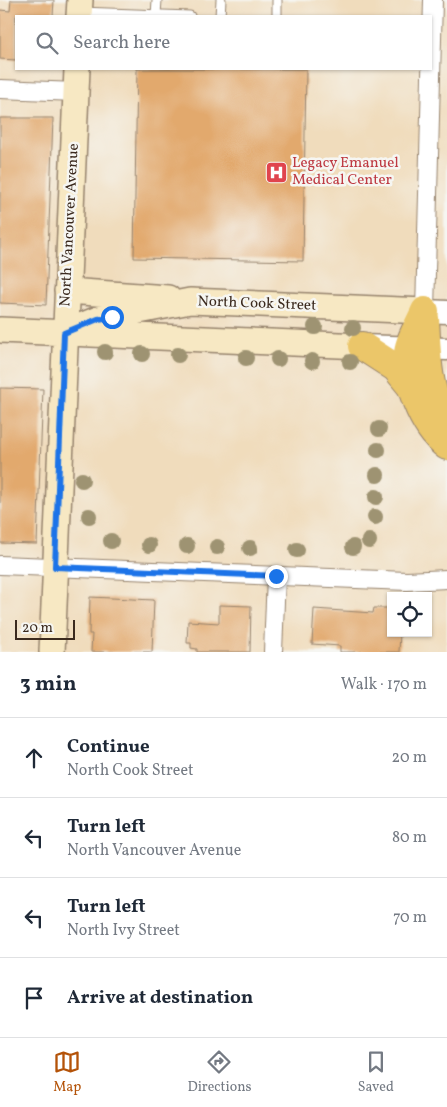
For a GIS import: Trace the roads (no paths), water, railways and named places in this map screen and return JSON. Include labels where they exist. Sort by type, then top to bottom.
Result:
[{"type":"highway","points":[[410,384],[428,348],[436,312]]},
{"type":"highway","points":[[362,346],[396,368],[410,384],[429,426],[447,446]]},
{"type":"highway","points":[[428,348],[435,402],[447,421]]},
{"type":"main road","name":"North Vancouver Avenue","points":[[52,652],[64,333],[77,80]]},
{"type":"main road","points":[[67,291],[159,296],[190,301]]},
{"type":"main road","name":"North Cook Street","points":[[64,333],[98,319],[190,301],[436,312]]},
{"type":"main road","name":"North Cook Street","points":[[0,330],[362,346]]},
{"type":"street","points":[[433,0],[436,312]]},
{"type":"street","points":[[0,89],[77,80]]},
{"type":"street","name":"North Cook Street","points":[[362,346],[428,348]]},
{"type":"street","points":[[0,565],[407,581],[447,579]]},
{"type":"street","points":[[273,652],[276,576]]},
{"type":"lane","points":[[79,10],[156,15],[157,0]]},
{"type":"lane","points":[[220,15],[221,0]]},
{"type":"lane","points":[[276,15],[277,0]]},
{"type":"place","name":"Legacy Emanuel Medical Center","points":[[276,172]]}]
